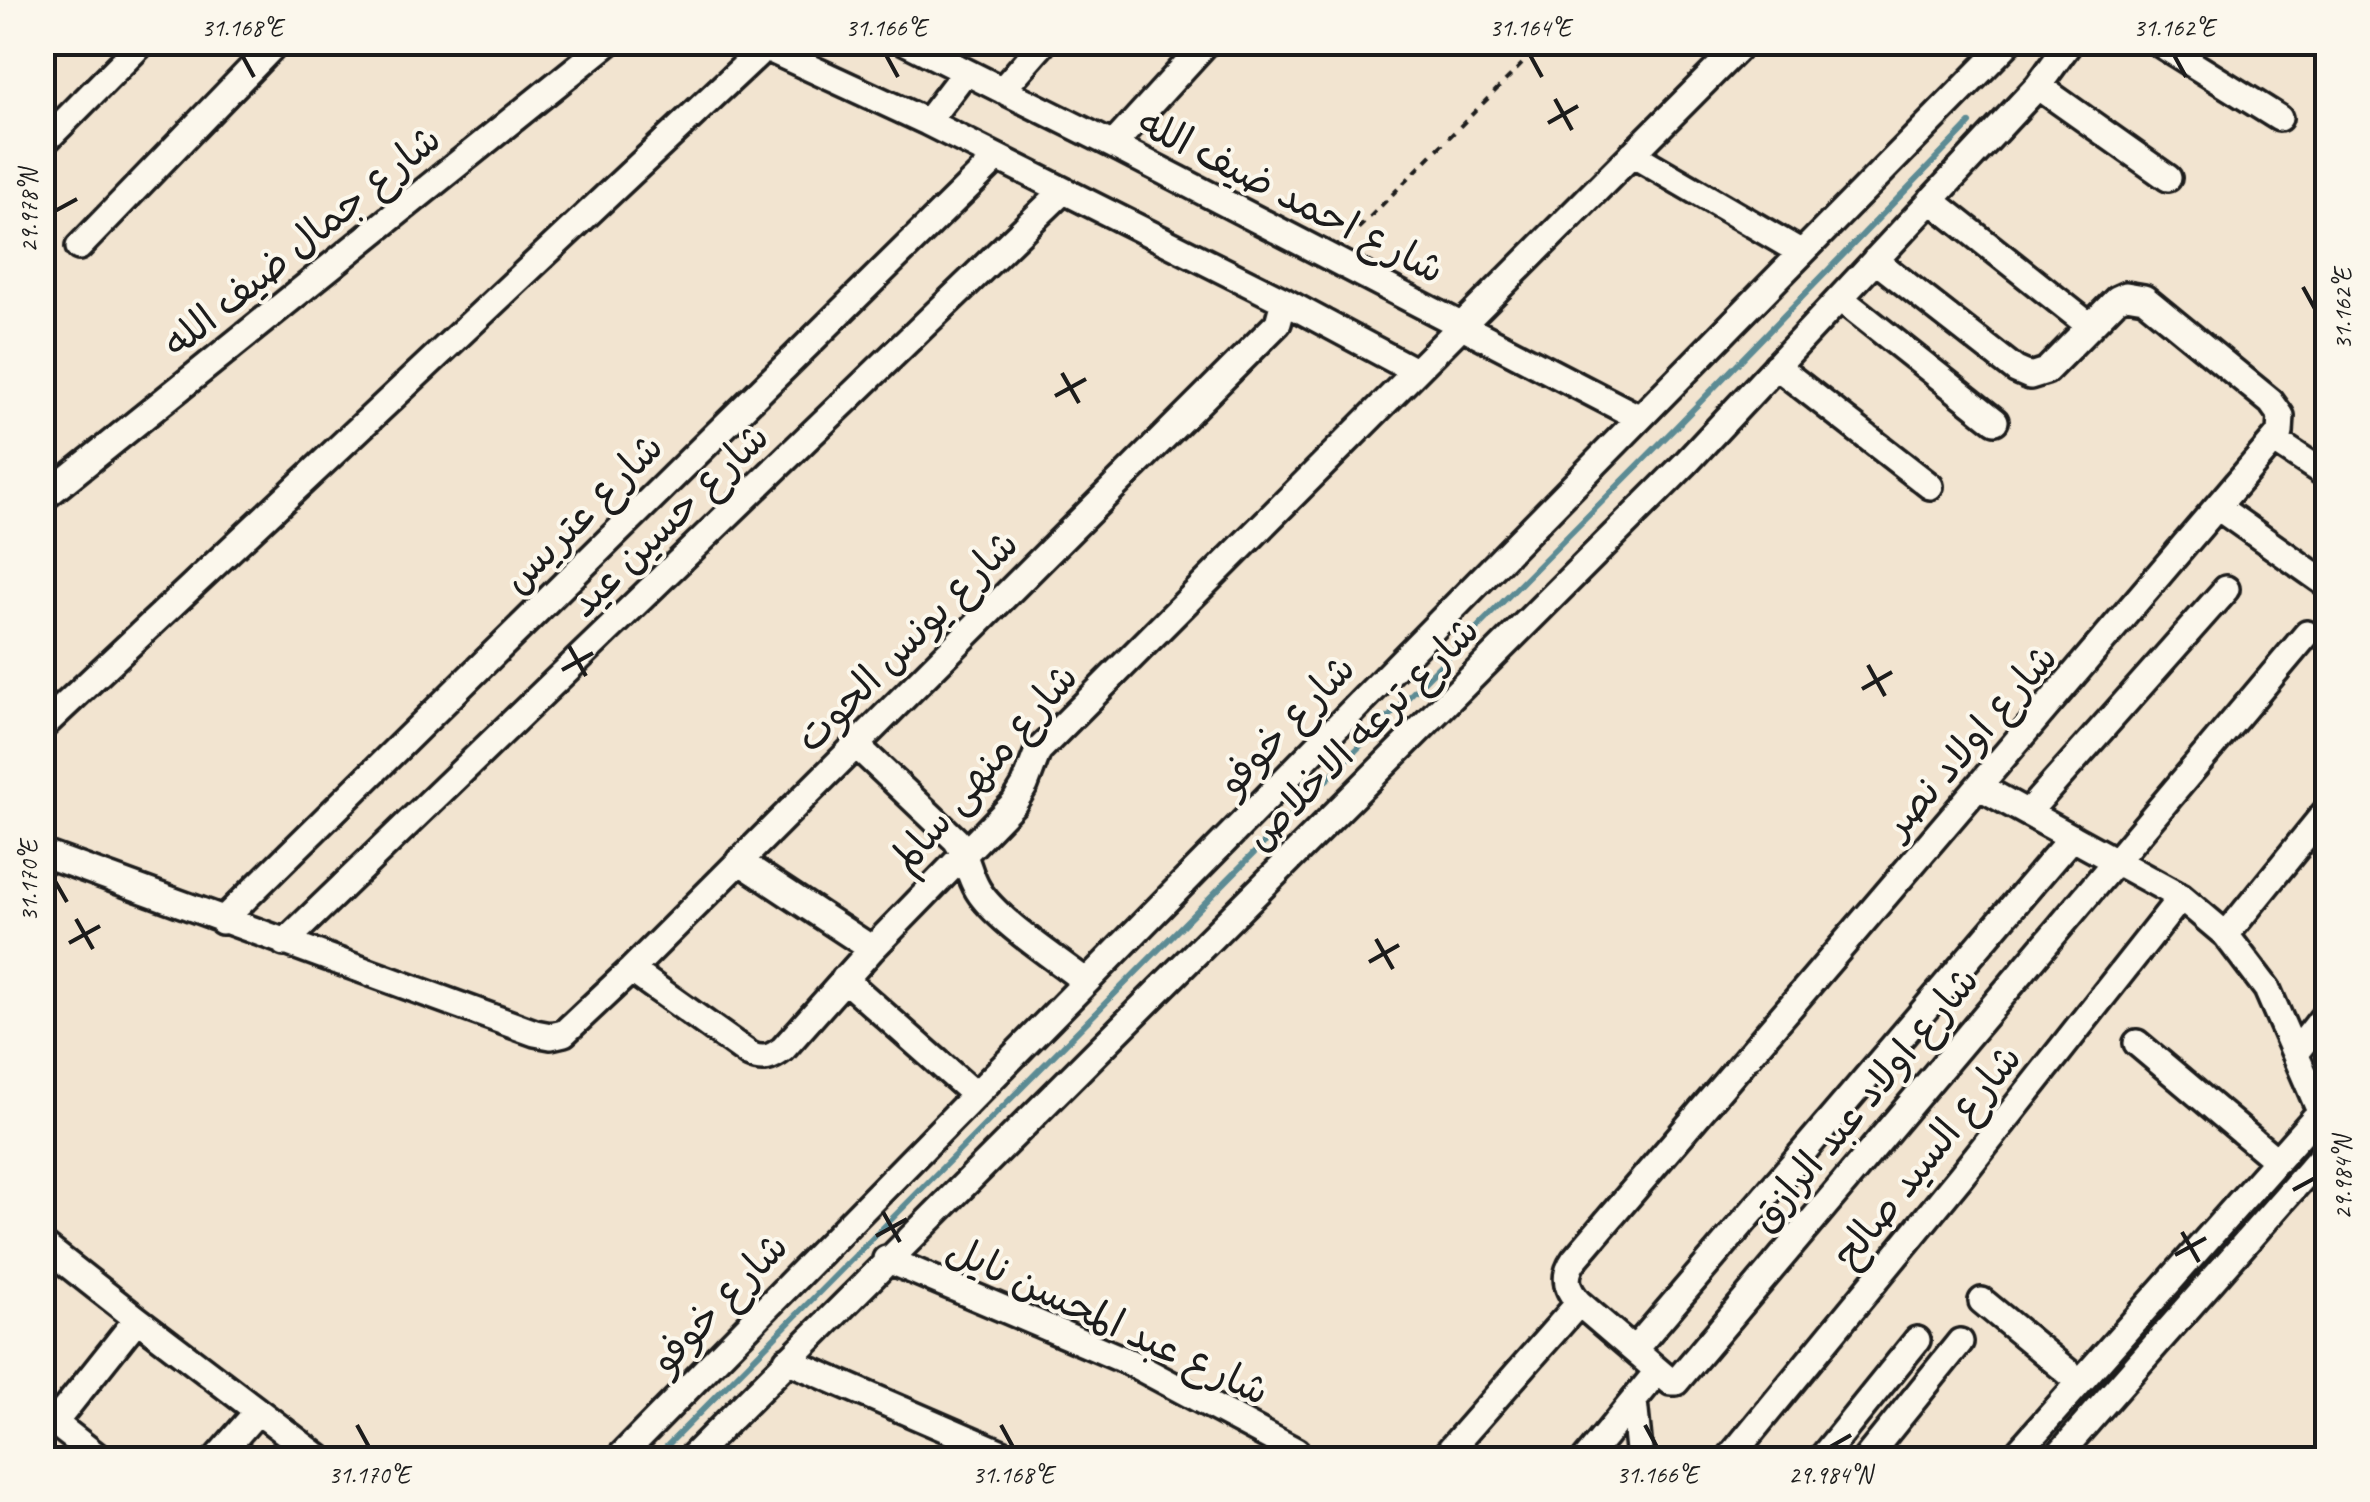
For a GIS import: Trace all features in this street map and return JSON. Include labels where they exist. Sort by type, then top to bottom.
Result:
[{"type":"street","points":[[42,144],[143,42]]},
{"type":"street","points":[[79,247],[277,42]]},
{"type":"street","name":"شارع جمال ضيف الله","points":[[42,498],[610,42]]},
{"type":"street","name":"شارع احمد ضيف الله","points":[[906,42],[948,51],[965,72],[1640,418]]},
{"type":"street","points":[[1002,90],[1044,42]]},
{"type":"street","points":[[1113,145],[1206,42]]},
{"type":"street","name":"شارع منهى سالم","points":[[631,970],[759,1060],[783,1049],[872,949],[1014,803],[1038,751],[1744,42]]},
{"type":"street","name":"شارع خوفو","points":[[617,1460],[2009,42]]},
{"type":"street","name":"شارع ترعه الاخلاص","points":[[689,1460],[1685,464],[2038,86],[2070,42]]},
{"type":"street","points":[[2157,42],[2279,118]]},
{"type":"street","points":[[42,727],[759,45],[927,122],[1416,371]]},
{"type":"street","points":[[927,122],[965,72]]},
{"type":"street","points":[[2038,86],[2168,178]]},
{"type":"street","points":[[1632,154],[1802,253]]},
{"type":"street","name":"شارع عتريس","points":[[222,921],[997,158]]},
{"type":"street","name":"شارع حسين عيد","points":[[284,944],[1063,192]]},
{"type":"street","points":[[1932,200],[2090,326]]},
{"type":"street","points":[[1876,260],[2022,375],[2038,376],[2046,371],[2117,299],[2126,295],[2144,298],[2277,409],[2282,425],[2275,441],[2328,476]]},
{"type":"street","points":[[1840,298],[1995,421]]},
{"type":"street","name":"شارع يونس الحوت","points":[[284,944],[535,1033],[551,1036],[572,1027],[1278,324],[1284,302]]},
{"type":"street","points":[[1776,366],[1930,486]]},
{"type":"street","name":"شارع اولاد نصر","points":[[1579,1303],[1568,1287],[1569,1268],[1574,1260],[2275,441]]},
{"type":"street","points":[[2219,508],[2328,585]]},
{"type":"street","points":[[2028,812],[2226,589]]},
{"type":"street","name":"شارع اولاد عبد الرازق","points":[[1585,1460],[1634,1401],[1665,1377],[1676,1382],[2308,634]]},
{"type":"street","points":[[856,745],[945,828],[966,854],[980,893],[994,908],[1086,982]]},
{"type":"street","points":[[1980,786],[2181,896],[2226,935],[2267,988],[2325,1110],[2012,1460]]},
{"type":"street","points":[[2226,935],[2328,809]]},
{"type":"street","points":[[1634,1350],[2072,836]]},
{"type":"street","points":[[42,853],[284,944]]},
{"type":"street","points":[[739,861],[872,949]]},
{"type":"street","name":"شارع السيد صالح","points":[[1728,1460],[1961,1176],[2181,896]]},
{"type":"street","points":[[844,979],[975,1095]]},
{"type":"street","points":[[2296,1052],[2328,1012]]},
{"type":"street","points":[[2138,1043],[2277,1160]]},
{"type":"street","points":[[2054,1460],[2328,1149]]},
{"type":"street","points":[[42,1244],[314,1457]]},
{"type":"street","name":"شارع عبد المحسن نايل","points":[[886,1259],[1131,1363],[1296,1451]]},
{"type":"street","points":[[1982,1301],[2080,1382]]},
{"type":"street","points":[[1441,1460],[1579,1303],[1665,1377]]},
{"type":"street","points":[[102,1460],[49,1418],[136,1320]]},
{"type":"street","points":[[1820,1460],[1917,1340]]},
{"type":"street","points":[[1864,1460],[1960,1342]]},
{"type":"street","points":[[787,1360],[1018,1460]]},
{"type":"street","points":[[1634,1401],[1640,1460]]},
{"type":"street","points":[[215,1460],[258,1412]]},
{"type":"path","points":[[1330,258],[1544,42]]},
{"type":"waterway","points":[[653,1460],[1674,429],[1970,124]]}]
